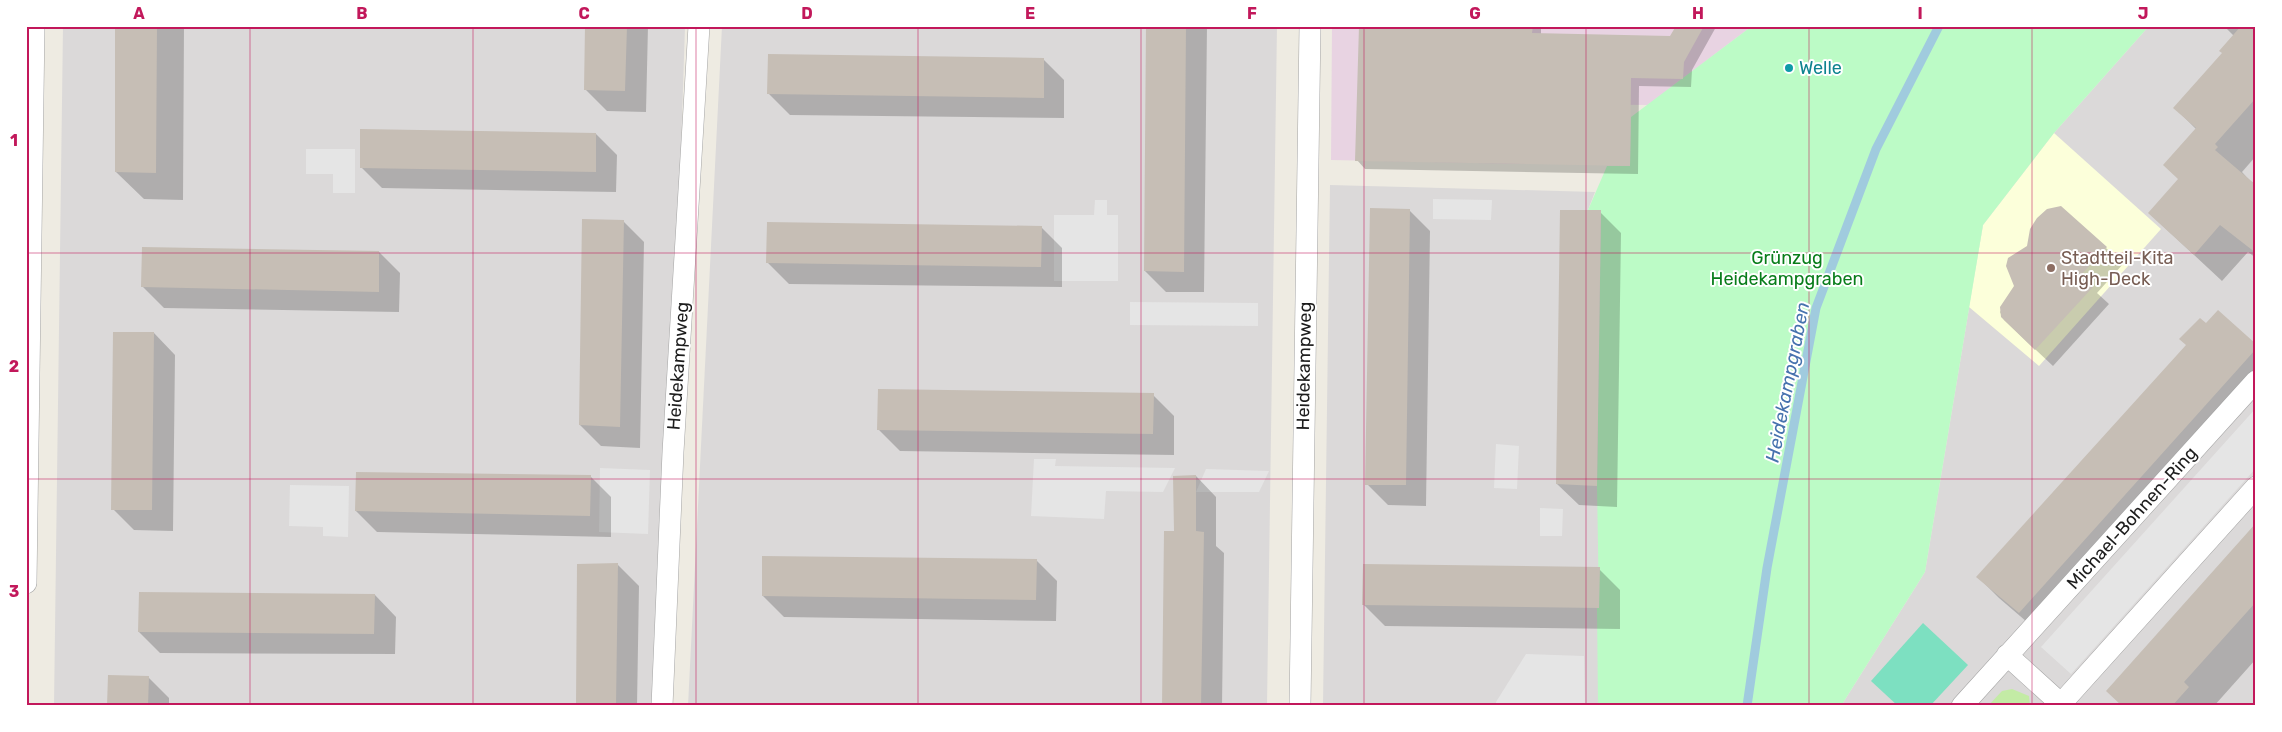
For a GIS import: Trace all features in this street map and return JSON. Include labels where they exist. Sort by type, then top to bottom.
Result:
[{"type":"street","points":[[26,583],[34,26]]},
{"type":"street","name":"Heidekampweg","points":[[662,706],[673,452],[699,26]]},
{"type":"street","name":"Heidekampweg","points":[[1300,706],[1310,26]]},
{"type":"street","name":"Michael-Bohnen-Ring","points":[[1962,706],[2256,381]]},
{"type":"street","points":[[2007,655],[2060,705],[2256,487]]},
{"type":"shaded area","points":[[63,26],[685,26],[663,706],[54,706]]},
{"type":"shaded area","points":[[722,26],[1277,26],[1267,706],[688,706]]},
{"type":"shaded area","points":[[1332,26],[1752,26],[1648,105],[1542,104],[1540,164],[1530,164],[1331,160]]},
{"type":"shaded area","points":[[2149,26],[2256,26],[2256,706],[1841,706],[1925,572],[1983,225],[2054,133]]},
{"type":"shaded area","name":"Stadtteil-Kita High-Deck","points":[[2054,133],[2161,229],[2039,366],[1969,307],[1983,225]]},
{"type":"shaded area","points":[[306,149],[355,149],[355,193],[333,193],[333,174],[306,174]]},
{"type":"shaded area","points":[[1330,185],[1595,192],[1588,210],[1601,210],[1598,706],[1323,706]]},
{"type":"shaded area","points":[[1433,199],[1492,200],[1491,220],[1433,219]]},
{"type":"shaded area","points":[[1095,200],[1107,200],[1107,215],[1118,215],[1118,281],[1054,281],[1054,215],[1094,215]]},
{"type":"shaded area","points":[[1130,302],[1258,303],[1258,326],[1130,325]]},
{"type":"shaded area","points":[[2256,408],[2256,468],[2071,674],[2041,647]]},
{"type":"shaded area","points":[[1496,444],[1519,446],[1517,489],[1494,488]]},
{"type":"shaded area","points":[[1034,459],[1056,459],[1055,466],[1175,468],[1163,492],[1106,491],[1104,519],[1031,516]]},
{"type":"shaded area","points":[[600,468],[650,470],[648,534],[599,532]]},
{"type":"shaded area","points":[[1206,469],[1269,471],[1259,492],[1196,492]]},
{"type":"shaded area","points":[[290,485],[349,486],[348,537],[323,536],[323,527],[289,526]]},
{"type":"shaded area","points":[[1540,508],[1563,509],[1562,536],[1540,536]]},
{"type":"shaded area","points":[[1526,654],[1584,656],[1585,706],[1496,706],[1496,702]]},
{"type":"green space","name":"Grünzug Heidekampgraben","points":[[1752,26],[2149,26],[2054,133],[1983,225],[1925,572],[1841,706],[1598,706],[1597,486],[1601,211],[1588,210],[1607,166],[1630,166],[1631,117]]},
{"type":"green space","points":[[1923,623],[1968,665],[1930,706],[1898,706],[1871,681]]},
{"type":"green space","points":[[2012,689],[2029,696],[2030,706],[1988,706],[2002,691]]},
{"type":"building","points":[[115,26],[157,26],[156,173],[115,172]]},
{"type":"building","points":[[585,26],[627,26],[625,91],[584,90]]},
{"type":"building","points":[[1146,26],[1186,26],[1184,272],[1144,271]]},
{"type":"building","points":[[1359,26],[1533,26],[1532,33],[1670,36],[1676,26],[1704,26],[1684,62],[1683,79],[1631,78],[1630,166],[1355,161]]},
{"type":"building","points":[[2241,26],[2256,26],[2256,98],[2215,144],[2218,147],[2215,150],[2256,185],[2256,253],[2220,225],[2194,255],[2148,213],[2178,179],[2163,165],[2196,128],[2173,108],[2222,53],[2219,51]]},
{"type":"building","points":[[768,54],[1044,58],[1044,98],[767,94]]},
{"type":"building","points":[[360,129],[596,133],[596,172],[360,168]]},
{"type":"building","points":[[2061,206],[2107,247],[2080,276],[2093,287],[2035,350],[2001,317],[2000,307],[2014,286],[2006,266],[2008,258],[2027,246],[2030,229],[2037,218],[2047,209]]},
{"type":"building","points":[[1370,208],[1410,209],[1406,485],[1365,485]]},
{"type":"building","points":[[1560,210],[1601,210],[1597,486],[1556,484]]},
{"type":"building","points":[[582,219],[624,220],[620,427],[579,425]]},
{"type":"building","points":[[767,222],[1042,226],[1041,267],[766,263]]},
{"type":"building","points":[[142,247],[379,251],[379,292],[141,287]]},
{"type":"building","points":[[2218,310],[2256,344],[2256,349],[2019,613],[1976,577],[2186,345],[2179,339],[2200,318],[2206,323]]},
{"type":"building","points":[[113,332],[154,332],[152,510],[111,510]]},
{"type":"building","points":[[878,389],[1154,393],[1153,434],[877,430]]},
{"type":"building","points":[[356,472],[591,475],[590,516],[355,511]]},
{"type":"building","points":[[1196,475],[1196,531],[1204,532],[1201,706],[1162,706],[1164,531],[1174,531],[1173,476]]},
{"type":"building","points":[[2256,523],[2256,602],[2184,682],[2189,687],[2172,706],[2122,706],[2106,691]]},
{"type":"building","points":[[762,556],[1037,559],[1036,600],[762,596]]},
{"type":"building","points":[[618,563],[616,706],[576,706],[577,564]]},
{"type":"building","points":[[1363,564],[1600,567],[1599,608],[1362,605]]},
{"type":"building","points":[[139,592],[375,594],[374,634],[138,632]]},
{"type":"building","points":[[108,675],[149,676],[148,706],[107,706]]},
{"type":"waterway","name":"Heidekampgraben","points":[[1747,706],[1767,568],[1816,308],[1876,149],[1939,26]]},
{"type":"place","name":"Welle","points":[[1789,68]]},
{"type":"place","name":"Stadtteil-Kita High-Deck","points":[[2051,268]]}]
